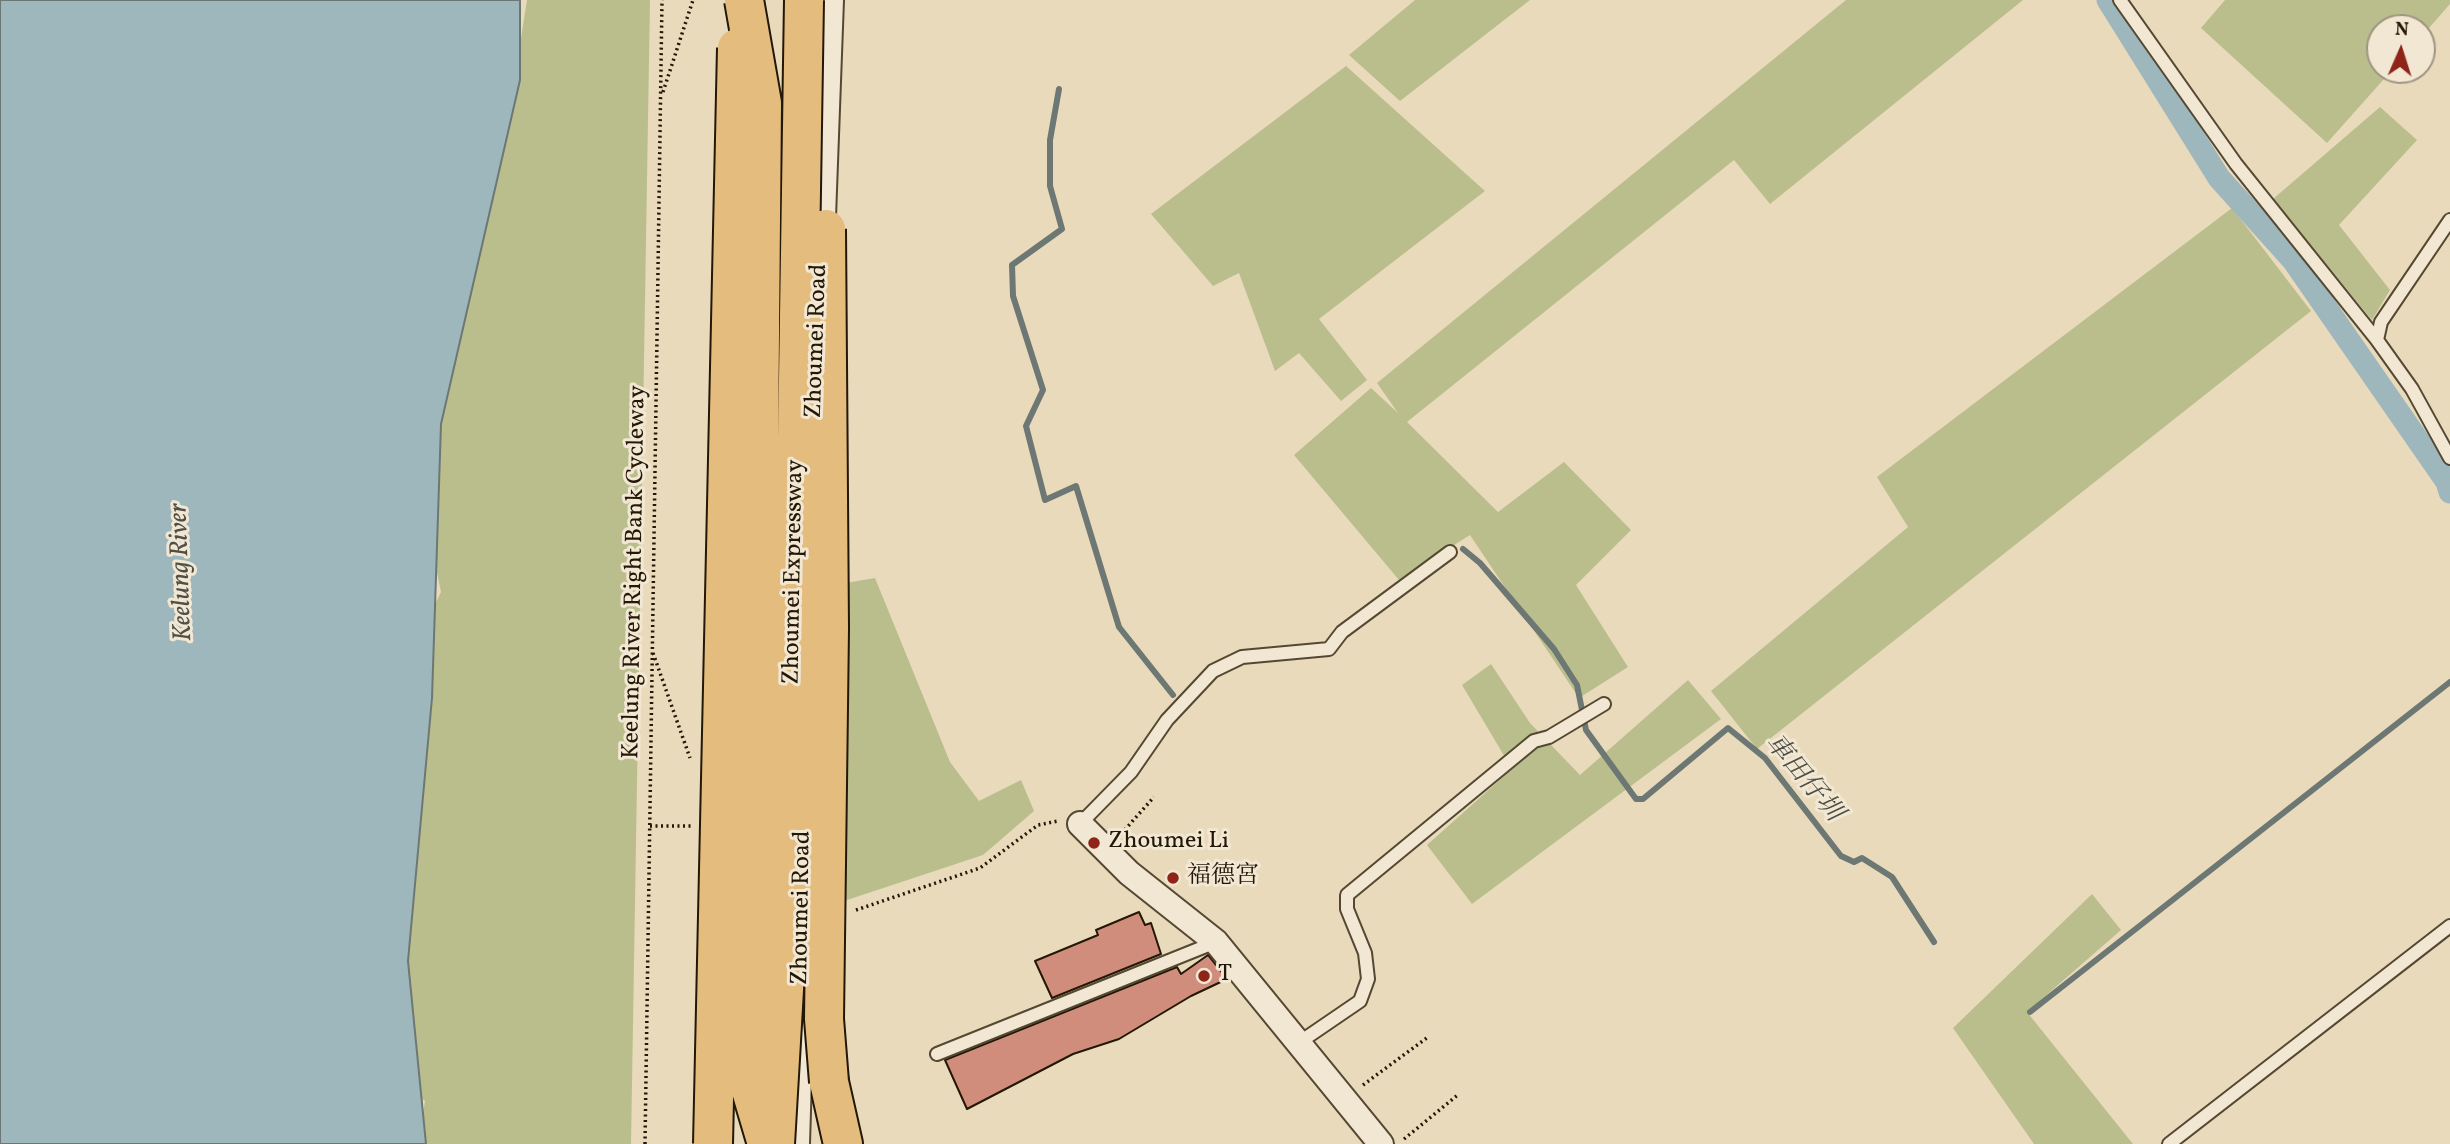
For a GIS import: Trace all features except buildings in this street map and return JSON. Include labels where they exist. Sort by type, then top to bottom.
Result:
[{"type":"highway","points":[[713,1144],[733,115],[742,0]]},
{"type":"highway","points":[[742,0],[762,103],[757,677],[750,994],[751,1090],[767,1144]]},
{"type":"highway","points":[[813,0],[826,147],[829,629],[824,1019],[829,1082],[843,1144]]},
{"type":"highway","name":"Zhoumei Expressway","points":[[775,1144],[790,874],[813,0]]},
{"type":"street","name":"Zhoumei Road","points":[[797,1144],[809,558],[813,0]]},
{"type":"street","points":[[1080,824],[1129,873],[1216,942],[1381,1144]]},
{"type":"lane","points":[[2120,0],[2236,164],[2377,340],[2412,389],[2450,458]]},
{"type":"lane","points":[[2377,340],[2381,322],[2450,220]]},
{"type":"lane","points":[[1080,824],[1131,772],[1167,720],[1213,671],[1242,657],[1329,649],[1342,632],[1450,552]]},
{"type":"lane","points":[[1297,1044],[1360,1001],[1368,979],[1365,953],[1347,909],[1347,895],[1534,741],[1549,737],[1604,704]]},
{"type":"lane","points":[[2169,1144],[2450,926]]},
{"type":"lane","points":[[937,1054],[1216,942]]},
{"type":"path","name":"Keelung River Right Bank Cycleway","points":[[645,1144],[662,0]]},
{"type":"path","points":[[661,97],[693,0]]},
{"type":"path","points":[[652,649],[692,763]]},
{"type":"path","points":[[1106,850],[1154,797]]},
{"type":"path","points":[[854,910],[980,868],[1038,825],[1060,820],[1080,824]]},
{"type":"path","points":[[649,825],[701,826]]},
{"type":"path","points":[[1344,1099],[1428,1037]]},
{"type":"path","points":[[1397,1144],[1459,1094]]},
{"type":"green space","points":[[527,0],[650,0],[631,1144],[418,1144],[425,1101],[400,1085],[424,627],[441,592],[435,563],[429,462],[514,83]]},
{"type":"green space","points":[[1415,0],[1530,0],[1400,101],[1349,55]]},
{"type":"green space","points":[[1846,0],[2023,0],[1770,204],[1734,160],[1407,422],[1498,512],[1564,462],[1631,530],[1576,585],[1628,667],[1579,698],[1470,535],[1399,580],[1294,455],[1371,388],[1398,413],[1377,383]]},
{"type":"green space","points":[[2225,0],[2450,0],[2450,4],[2436,20],[2436,14],[2366,14],[2366,84],[2380,84],[2327,143],[2201,28]]},
{"type":"green space","points":[[1346,66],[1485,191],[1319,319],[1367,380],[1341,401],[1299,353],[1275,371],[1239,273],[1213,286],[1151,214]]},
{"type":"green space","points":[[2380,107],[2417,140],[2339,225],[2390,290],[2372,320],[2273,199]]},
{"type":"green space","points":[[2232,208],[2311,311],[1757,749],[1711,691],[1908,527],[1877,477]]},
{"type":"green space","points":[[875,578],[950,762],[979,801],[1021,780],[1034,811],[983,855],[841,902],[846,583]]},
{"type":"green space","points":[[1491,664],[1530,723],[1580,775],[1688,680],[1721,719],[1472,904],[1427,845],[1512,769],[1462,685]]},
{"type":"green space","points":[[2092,894],[2121,930],[2027,1012],[2133,1144],[2034,1144],[1953,1028]]},
{"type":"water","name":"Keelung River","points":[[0,0],[520,0],[520,80],[441,424],[432,698],[408,961],[426,1144],[0,1144]]},
{"type":"waterway","points":[[2108,0],[2219,178],[2293,260],[2447,482],[2450,492]]},
{"type":"waterway","points":[[1059,89],[1050,140],[1050,186],[1062,229],[1012,265],[1013,296],[1043,390],[1026,426],[1045,500],[1076,486],[1119,627],[1173,695]]},
{"type":"waterway","name":"車田仔圳","points":[[1463,549],[1480,563],[1554,649],[1577,685],[1586,730],[1636,799],[1643,799],[1728,728],[1765,758],[1841,856],[1854,862],[1862,858],[1892,877],[1934,942]]},
{"type":"waterway","points":[[2030,1012],[2450,682]]},
{"type":"place","name":"Zhoumei Li","points":[[1094,843]]},
{"type":"place","name":"福德宮","points":[[1173,878]]},
{"type":"place","name":"T","points":[[1204,976]]}]
